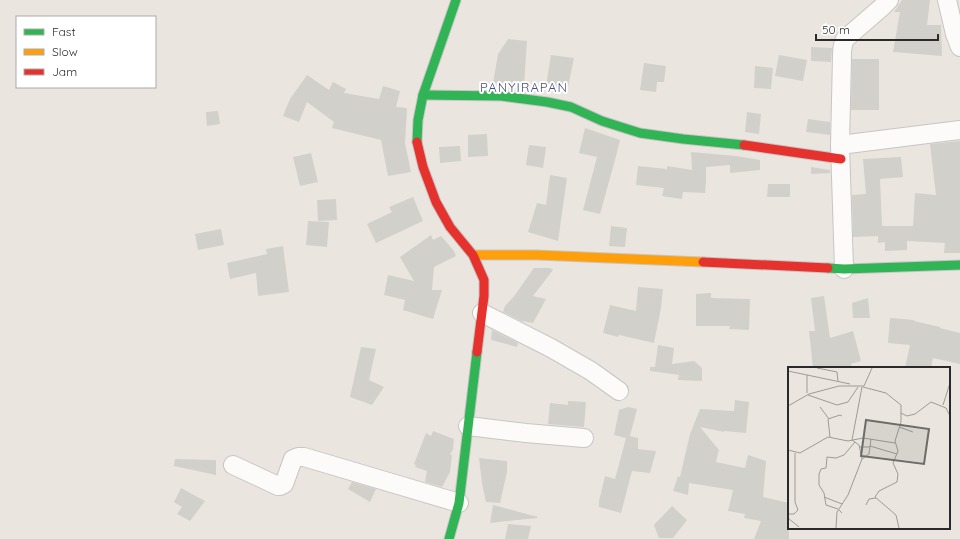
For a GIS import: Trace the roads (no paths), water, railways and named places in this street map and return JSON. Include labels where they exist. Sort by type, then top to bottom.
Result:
[{"type":"street","points":[[449,539],[459,503],[484,296],[484,280],[473,255],[450,227],[436,202],[423,167],[417,143],[418,120],[423,95],[456,0]]},
{"type":"street","points":[[844,269],[841,152],[843,44],[845,39],[889,0]]},
{"type":"street","points":[[947,0],[955,34],[960,47]]},
{"type":"street","points":[[423,95],[501,96],[547,102],[571,107],[602,122],[640,133],[683,139],[841,152],[960,130]]},
{"type":"street","points":[[473,255],[537,255],[844,269],[960,265]]},
{"type":"street","points":[[482,313],[551,348],[591,371],[619,391]]},
{"type":"street","points":[[468,426],[533,434],[584,438]]},
{"type":"street","points":[[233,465],[280,486],[284,484],[293,459],[304,457],[459,503]]},
{"type":"district","name":"PANYIRAPAN","points":[[524,87]]}]
